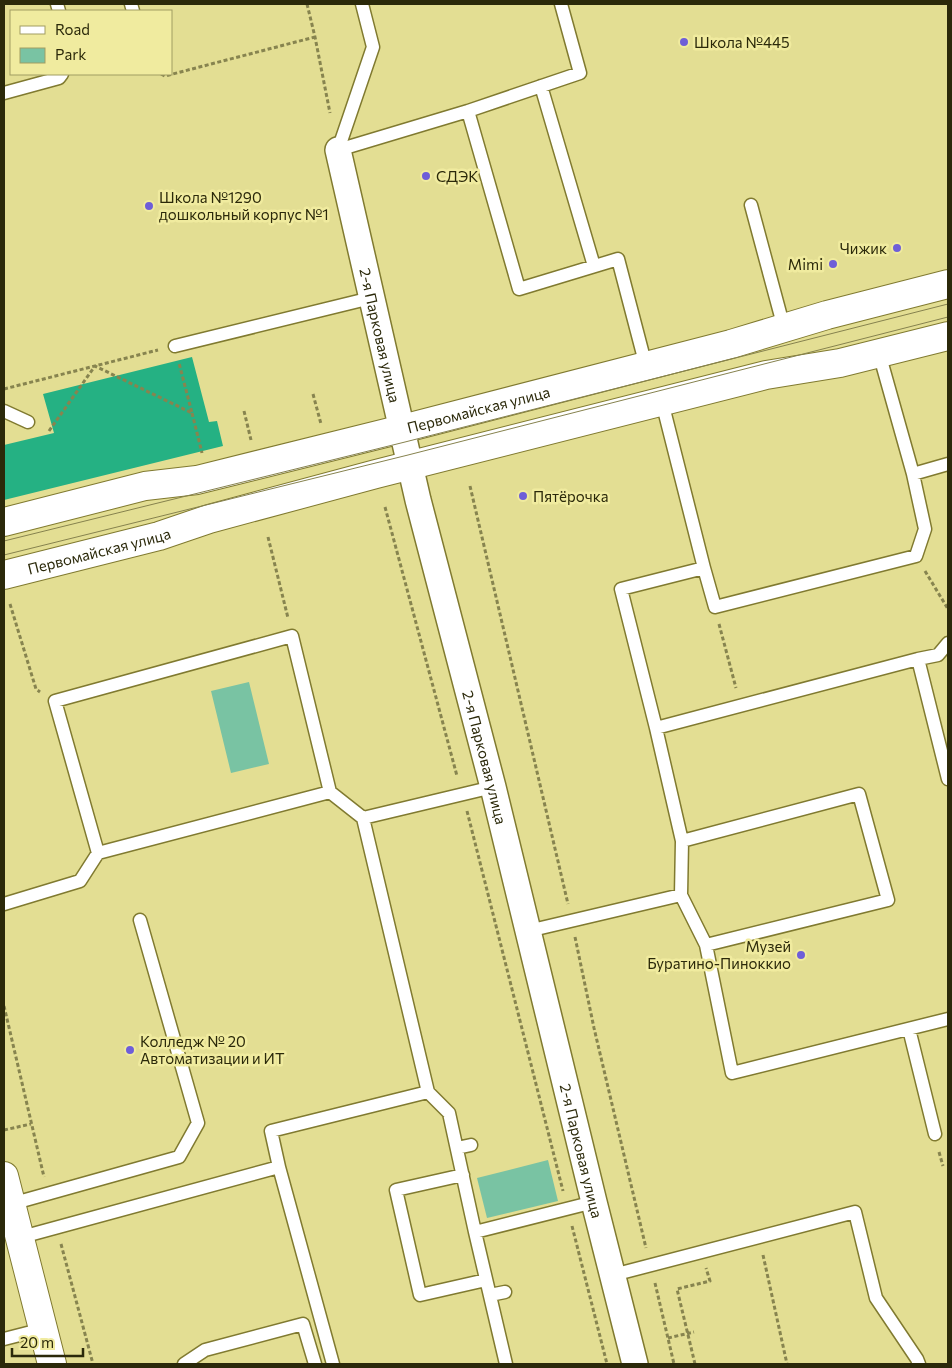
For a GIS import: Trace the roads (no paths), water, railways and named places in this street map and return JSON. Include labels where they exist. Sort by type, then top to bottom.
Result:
[{"type":"main road","name":"Первомайская улица","points":[[4,522],[145,486],[197,480],[402,429],[731,344],[827,315],[948,284]]},
{"type":"main road","name":"Первомайская улица","points":[[4,575],[159,536],[209,519],[410,466],[766,375],[840,363],[948,336]]},
{"type":"main road","points":[[4,1176],[18,1238],[52,1364]]},
{"type":"street","name":"2-я Парковая улица","points":[[338,150],[410,466],[493,787],[635,1364]]},
{"type":"lane","points":[[338,150],[373,46],[362,4]]},
{"type":"lane","points":[[338,150],[468,111],[580,72],[561,4]]},
{"type":"lane","points":[[4,93],[60,78],[62,75]]},
{"type":"lane","points":[[541,86],[594,266]]},
{"type":"lane","points":[[468,111],[519,289],[618,259],[646,366]]},
{"type":"lane","points":[[751,205],[784,328]]},
{"type":"lane","points":[[175,346],[371,298]]},
{"type":"lane","points":[[662,402],[714,607],[916,556],[925,529],[913,474],[879,353]]},
{"type":"lane","points":[[4,411],[28,422]]},
{"type":"lane","points":[[913,474],[948,464]]},
{"type":"lane","points":[[704,568],[621,590],[682,841],[681,894],[706,945],[732,1073],[948,1019]]},
{"type":"lane","points":[[98,853],[55,701],[292,636],[330,792],[363,818],[428,1092],[449,1113],[506,1364]]},
{"type":"lane","points":[[656,728],[938,655],[948,643]]},
{"type":"lane","points":[[918,660],[948,779]]},
{"type":"lane","points":[[363,818],[493,787]]},
{"type":"lane","points":[[4,904],[80,881],[98,853],[330,792]]},
{"type":"lane","points":[[682,841],[859,794],[888,900],[706,945]]},
{"type":"lane","points":[[528,931],[681,894]]},
{"type":"lane","points":[[11,1204],[179,1157],[198,1123],[140,920]]},
{"type":"lane","points":[[909,1028],[935,1134]]},
{"type":"lane","points":[[333,1364],[270,1131],[428,1092]]},
{"type":"lane","points":[[457,1148],[472,1145]]},
{"type":"lane","points":[[18,1238],[279,1167]]},
{"type":"lane","points":[[463,1175],[396,1190],[420,1295],[486,1280]]},
{"type":"lane","points":[[475,1232],[594,1202]]},
{"type":"lane","points":[[613,1275],[855,1212],[876,1298],[918,1359],[919,1364]]},
{"type":"lane","points":[[490,1295],[505,1292]]},
{"type":"lane","points":[[184,1364],[205,1350],[303,1324],[315,1364]]},
{"type":"lane","points":[[4,1339],[43,1329]]},
{"type":"tram line","points":[[4,541],[405,442],[948,304]]},
{"type":"tram line","points":[[4,555],[408,455],[948,317]]},
{"type":"place","name":"Школа №445","points":[[684,42]]},
{"type":"place","name":"СДЭК","points":[[426,176]]},
{"type":"place","name":"Школа №1290 дошкольный корпус №1","points":[[149,206]]},
{"type":"place","name":"Чижик","points":[[897,248]]},
{"type":"place","name":"Mimi","points":[[833,264]]},
{"type":"place","name":"Пятёрочка","points":[[523,496]]},
{"type":"place","name":"Музей Буратино-Пиноккио","points":[[801,955]]},
{"type":"place","name":"Колледж № 20 Автоматизации и ИТ","points":[[130,1050]]}]
